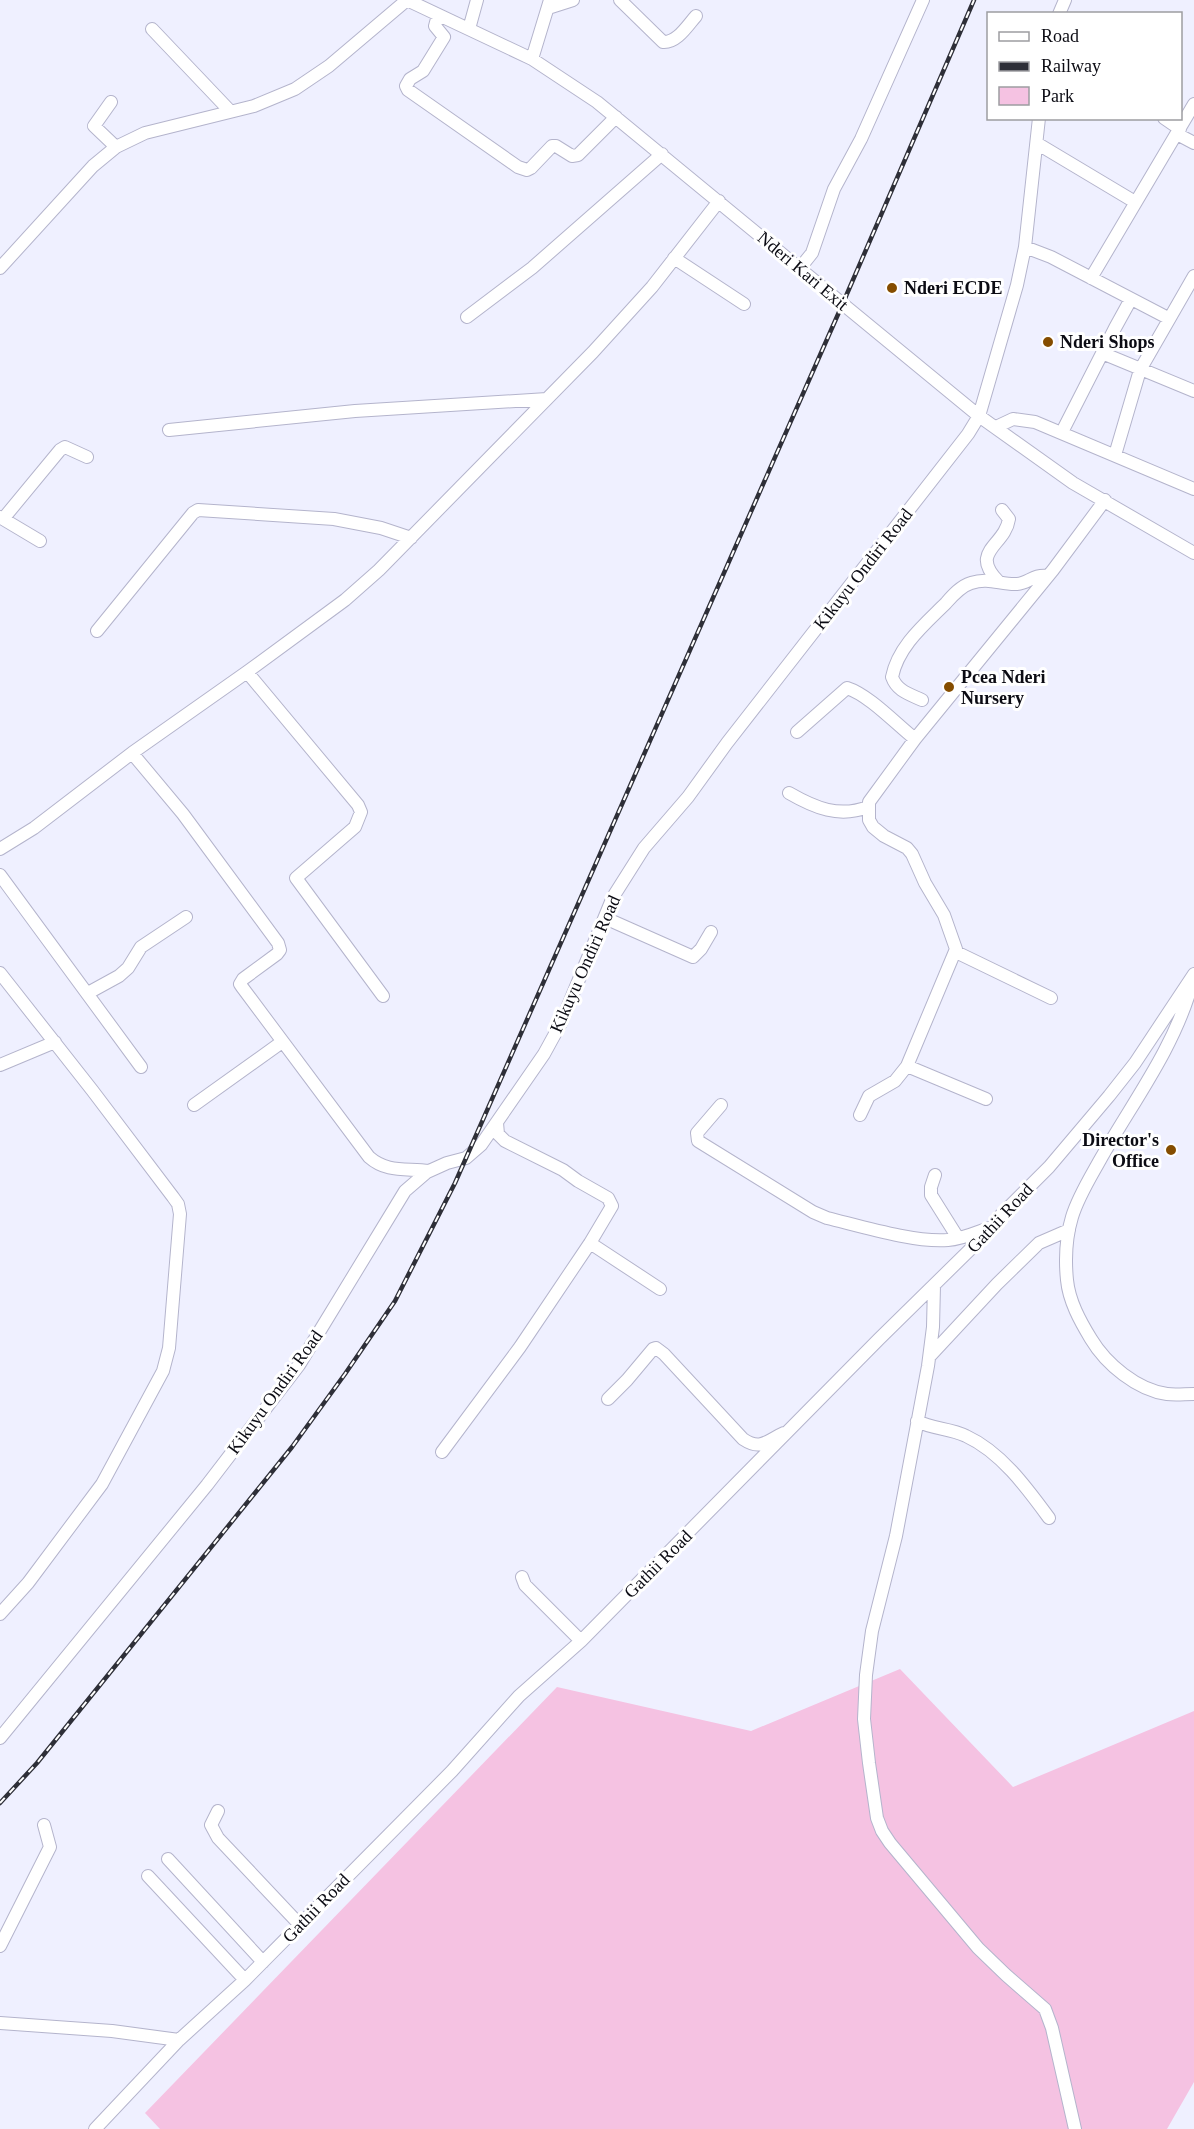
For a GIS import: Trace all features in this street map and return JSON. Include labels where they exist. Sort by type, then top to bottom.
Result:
[{"type":"street","name":"Nderi Kari Exit","points":[[407,0],[532,59],[574,86],[662,154],[979,416],[1061,475],[1194,553]]},
{"type":"street","points":[[0,268],[93,166],[116,147],[145,133],[254,106],[295,89],[329,66],[407,0]]},
{"type":"street","points":[[470,29],[477,0]]},
{"type":"street","points":[[532,59],[549,4],[573,0]]},
{"type":"street","points":[[620,0],[663,42],[669,42],[675,38],[696,16]]},
{"type":"street","points":[[800,268],[812,253],[834,189],[861,139],[923,0]]},
{"type":"street","points":[[438,15],[435,26],[444,37],[423,70],[410,79],[406,86],[408,90],[518,167],[527,170],[531,168],[552,146],[572,156],[578,155],[616,117]]},
{"type":"street","points":[[152,28],[230,111]]},
{"type":"street","points":[[111,102],[94,126],[116,147]]},
{"type":"street","points":[[1091,278],[1194,104]]},
{"type":"street","name":"Kikuyu Ondiri Road","points":[[0,1738],[283,1387],[299,1365],[405,1191],[429,1171],[466,1158],[475,1152],[497,1123],[531,1076],[561,1023],[618,888],[644,848],[688,797],[752,711],[968,434],[979,416],[1025,247],[1039,120]]},
{"type":"street","points":[[1166,120],[1194,143]]},
{"type":"street","points":[[1038,144],[1135,202]]},
{"type":"street","points":[[467,317],[532,268],[662,154]]},
{"type":"street","points":[[0,849],[33,828],[132,753],[248,672],[345,600],[379,570],[547,399],[652,287],[719,201]]},
{"type":"street","points":[[1025,247],[1168,318]]},
{"type":"street","points":[[674,258],[744,304]]},
{"type":"street","points":[[1115,455],[1140,370],[1194,276]]},
{"type":"street","points":[[1062,432],[1131,299]]},
{"type":"street","points":[[1102,353],[1194,391]]},
{"type":"street","points":[[169,430],[355,411],[547,399]]},
{"type":"street","points":[[996,427],[1013,420],[1035,422],[1194,489]]},
{"type":"street","points":[[39,541],[2,518],[60,450],[65,447],[87,457]]},
{"type":"street","points":[[860,1115],[868,1096],[895,1081],[907,1066],[956,952],[944,915],[925,883],[912,854],[907,848],[884,836],[873,827],[869,820],[868,807],[871,797],[915,739],[1048,576],[1105,500]]},
{"type":"street","points":[[97,631],[198,510],[334,519],[381,528],[411,538]]},
{"type":"street","points":[[998,581],[988,568],[987,559],[990,548],[1007,527],[1009,519],[1002,510]]},
{"type":"street","points":[[922,700],[897,686],[892,677],[897,660],[914,636],[962,587],[974,582],[998,581],[1016,584],[1035,576],[1048,576]]},
{"type":"street","points":[[248,672],[358,805],[360,812],[356,827],[296,878],[383,996]]},
{"type":"street","points":[[797,732],[847,688],[881,709],[915,739]]},
{"type":"street","points":[[132,753],[183,814],[278,943],[280,950],[277,954],[243,979],[240,984],[333,1112],[378,1166],[429,1171]]},
{"type":"street","points":[[789,793],[808,804],[834,812],[855,812],[868,807]]},
{"type":"street","points":[[0,875],[141,1067]]},
{"type":"street","points":[[88,993],[119,976],[128,968],[141,947],[186,917]]},
{"type":"street","points":[[605,918],[693,957],[701,949],[711,932]]},
{"type":"street","points":[[956,952],[1052,998]]},
{"type":"street","points":[[0,973],[178,1204],[180,1227],[171,1337],[163,1371],[102,1484],[28,1583],[0,1614]]},
{"type":"street","points":[[1194,975],[1176,1027],[1078,1202],[1069,1230],[1066,1257],[1069,1293],[1084,1327],[1104,1357],[1121,1372],[1154,1391],[1168,1394],[1194,1394]]},
{"type":"street","name":"Gathii Road","points":[[95,2129],[179,2040],[245,1980],[452,1771],[519,1696],[581,1641],[994,1226],[1001,1215],[1049,1167],[1109,1096],[1135,1063],[1194,975]]},
{"type":"street","points":[[0,1065],[55,1042]]},
{"type":"street","points":[[194,1105],[282,1042]]},
{"type":"street","points":[[907,1066],[987,1099]]},
{"type":"street","points":[[721,1105],[697,1133],[698,1141],[794,1202],[827,1218],[891,1233],[945,1240],[958,1239],[994,1226]]},
{"type":"street","points":[[442,1452],[520,1347],[611,1209],[611,1202],[563,1170],[505,1141],[498,1134],[497,1123]]},
{"type":"street","points":[[935,1175],[931,1195],[958,1239]]},
{"type":"street","points":[[930,1356],[997,1284],[1039,1244],[1069,1230]]},
{"type":"street","points":[[590,1243],[660,1289]]},
{"type":"street","points":[[934,1285],[930,1356],[902,1508],[872,1631],[866,1675],[866,1741],[877,1818],[890,1843],[978,1948],[1045,2009],[1052,2028],[1075,2129]]},
{"type":"street","points":[[608,1399],[656,1348],[750,1444],[756,1446],[763,1444],[792,1429]]},
{"type":"street","points":[[917,1421],[960,1433],[980,1444],[1030,1492],[1049,1518]]},
{"type":"street","points":[[522,1577],[525,1585],[581,1641]]},
{"type":"street","points":[[218,1811],[211,1825],[218,1838],[300,1925]]},
{"type":"street","points":[[0,1946],[50,1847],[44,1826]]},
{"type":"street","points":[[168,1859],[263,1962]]},
{"type":"street","points":[[148,1876],[245,1980]]},
{"type":"street","points":[[0,2023],[112,2031],[179,2040]]},
{"type":"green space","points":[[900,1669],[1013,1787],[1194,1711],[1194,2082],[1167,2129],[160,2129],[145,2113],[557,1687],[751,1731]]},
{"type":"railway","points":[[0,1803],[37,1763],[292,1447],[395,1301],[455,1183],[974,0]]},
{"type":"place","name":"Nderi ECDE","points":[[892,288]]},
{"type":"place","name":"Nderi Shops","points":[[1048,342]]},
{"type":"place","name":"Pcea Nderi Nursery","points":[[949,687]]},
{"type":"place","name":"Director's Office","points":[[1171,1150]]}]
